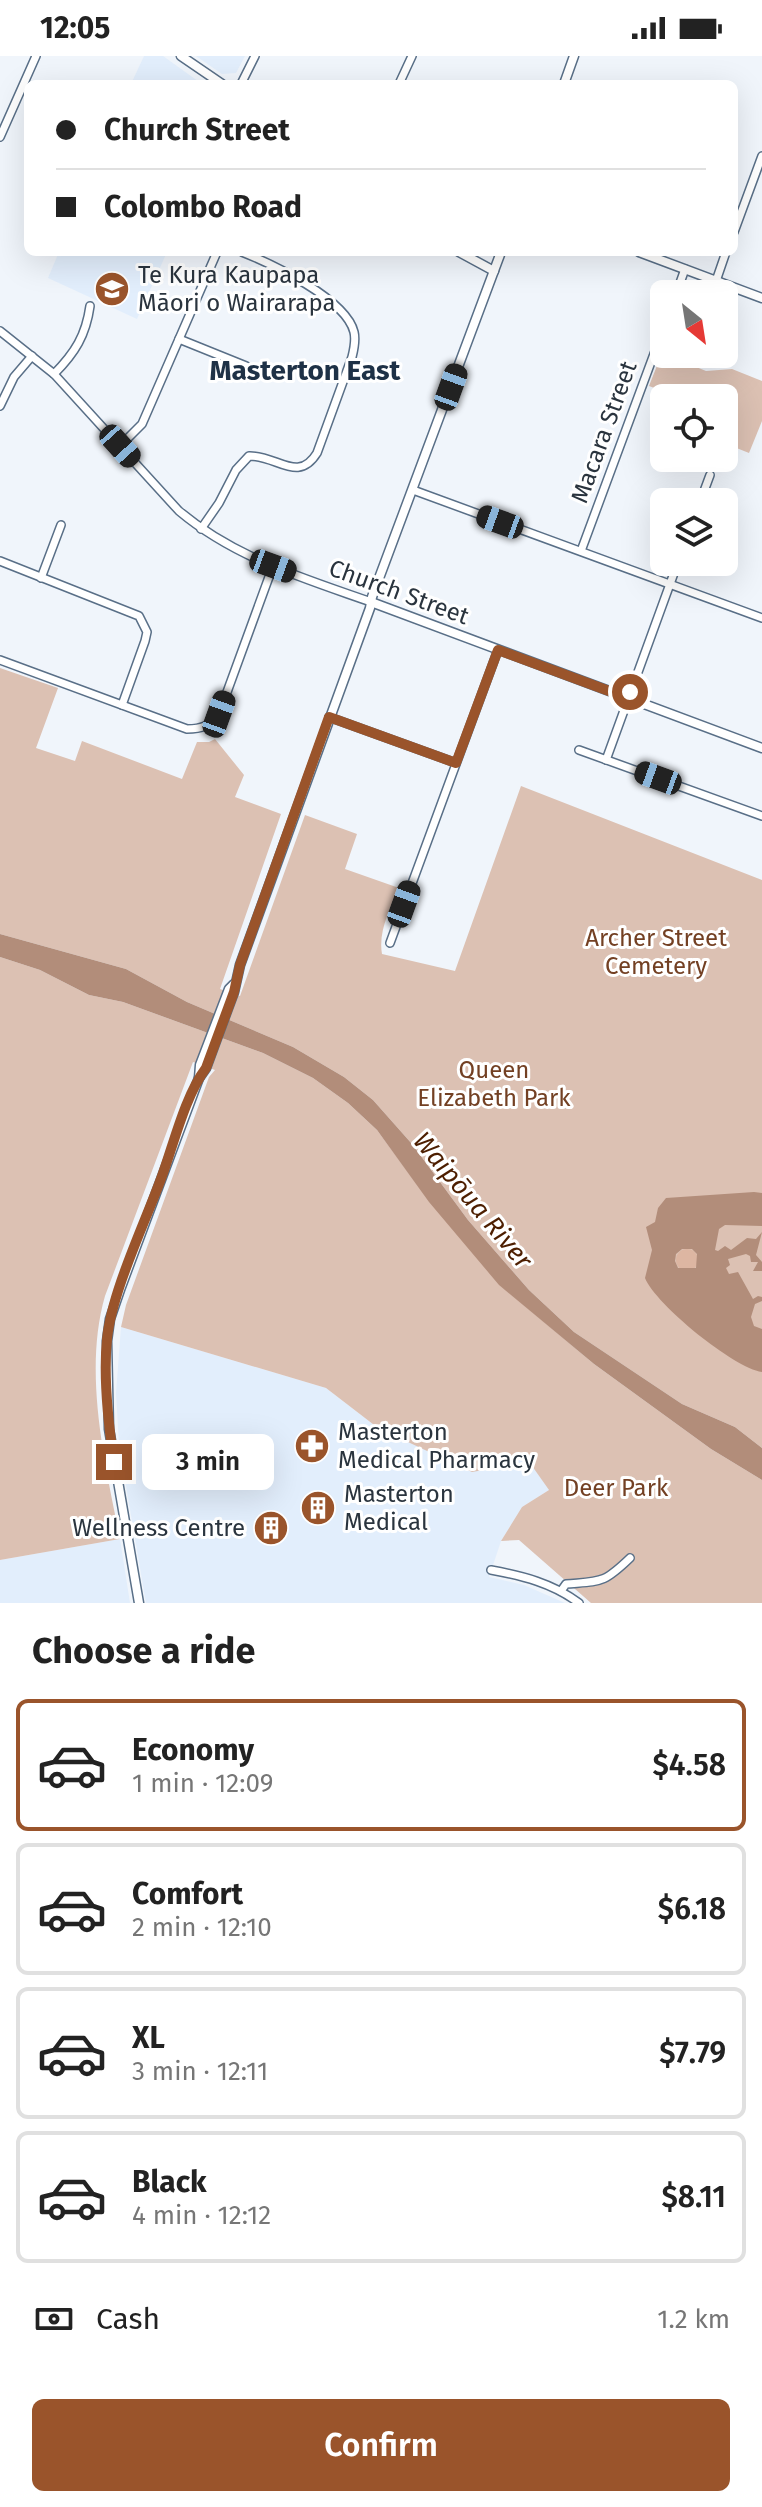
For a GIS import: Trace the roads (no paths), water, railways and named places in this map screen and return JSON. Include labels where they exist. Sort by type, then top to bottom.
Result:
[{"type":"street","points":[[25,80],[36,56]]},
{"type":"street","points":[[181,56],[216,80]]},
{"type":"street","points":[[243,80],[255,56]]},
{"type":"street","points":[[401,80],[412,56]]},
{"type":"street","points":[[565,80],[574,56]]},
{"type":"street","points":[[0,137],[24,83]]},
{"type":"street","points":[[738,221],[762,156]]},
{"type":"street","points":[[120,446],[142,424],[215,256]]},
{"type":"street","points":[[201,529],[236,470],[249,456],[259,456],[293,468],[311,462],[317,453],[355,342],[349,320],[340,309],[293,275],[251,256]]},
{"type":"street","points":[[466,256],[494,271]]},
{"type":"street","points":[[139,1603],[109,1429],[107,1341],[110,1319],[500,256]]},
{"type":"street","points":[[650,256],[713,280]]},
{"type":"street","points":[[716,280],[725,256]]},
{"type":"street","points":[[681,280],[685,269]]},
{"type":"street","points":[[738,289],[762,298]]},
{"type":"street","points":[[54,374],[77,349],[85,331],[90,306]]},
{"type":"street","name":"Church Street","points":[[0,331],[54,374],[179,511],[236,552],[762,748]]},
{"type":"street","points":[[179,339],[246,366]]},
{"type":"street","points":[[0,406],[14,377],[32,356]]},
{"type":"street","name":"Macara Street","points":[[581,551],[650,365]]},
{"type":"street","points":[[705,488],[710,475]]},
{"type":"street","points":[[413,490],[762,617]]},
{"type":"street","points":[[41,578],[61,525]]},
{"type":"street","points":[[0,561],[139,616],[147,632],[122,705]]},
{"type":"street","points":[[0,660],[187,729],[201,729],[219,714],[273,566]]},
{"type":"street","points":[[606,760],[673,576]]},
{"type":"street","points":[[390,943],[498,650]]},
{"type":"street","points":[[329,717],[456,763]]},
{"type":"street","points":[[579,750],[762,816]]},
{"type":"street","points":[[561,1591],[566,1584],[589,1584],[609,1578],[630,1558]]},
{"type":"street","points":[[491,1570],[531,1578],[579,1603]]},
{"type":"place","name":"Te Kura Kaupapa Māori o Wairarapa","points":[[112,289]]},
{"type":"place","name":"Masterton Medical Pharmacy","points":[[312,1446]]},
{"type":"place","name":"Masterton Medical","points":[[318,1508]]},
{"type":"place","name":"Wellness Centre","points":[[271,1528]]},
{"type":"district","name":"Masterton East","points":[[305,370]]},
{"type":"park label","name":"Archer Street Cemetery","points":[[656,952]]},
{"type":"park label","name":"Queen Elizabeth Park","points":[[494,1084]]},
{"type":"park label","name":"Deer Park","points":[[616,1488]]},
{"type":"water label","name":"Waipōua River","points":[[473,1200]]}]
